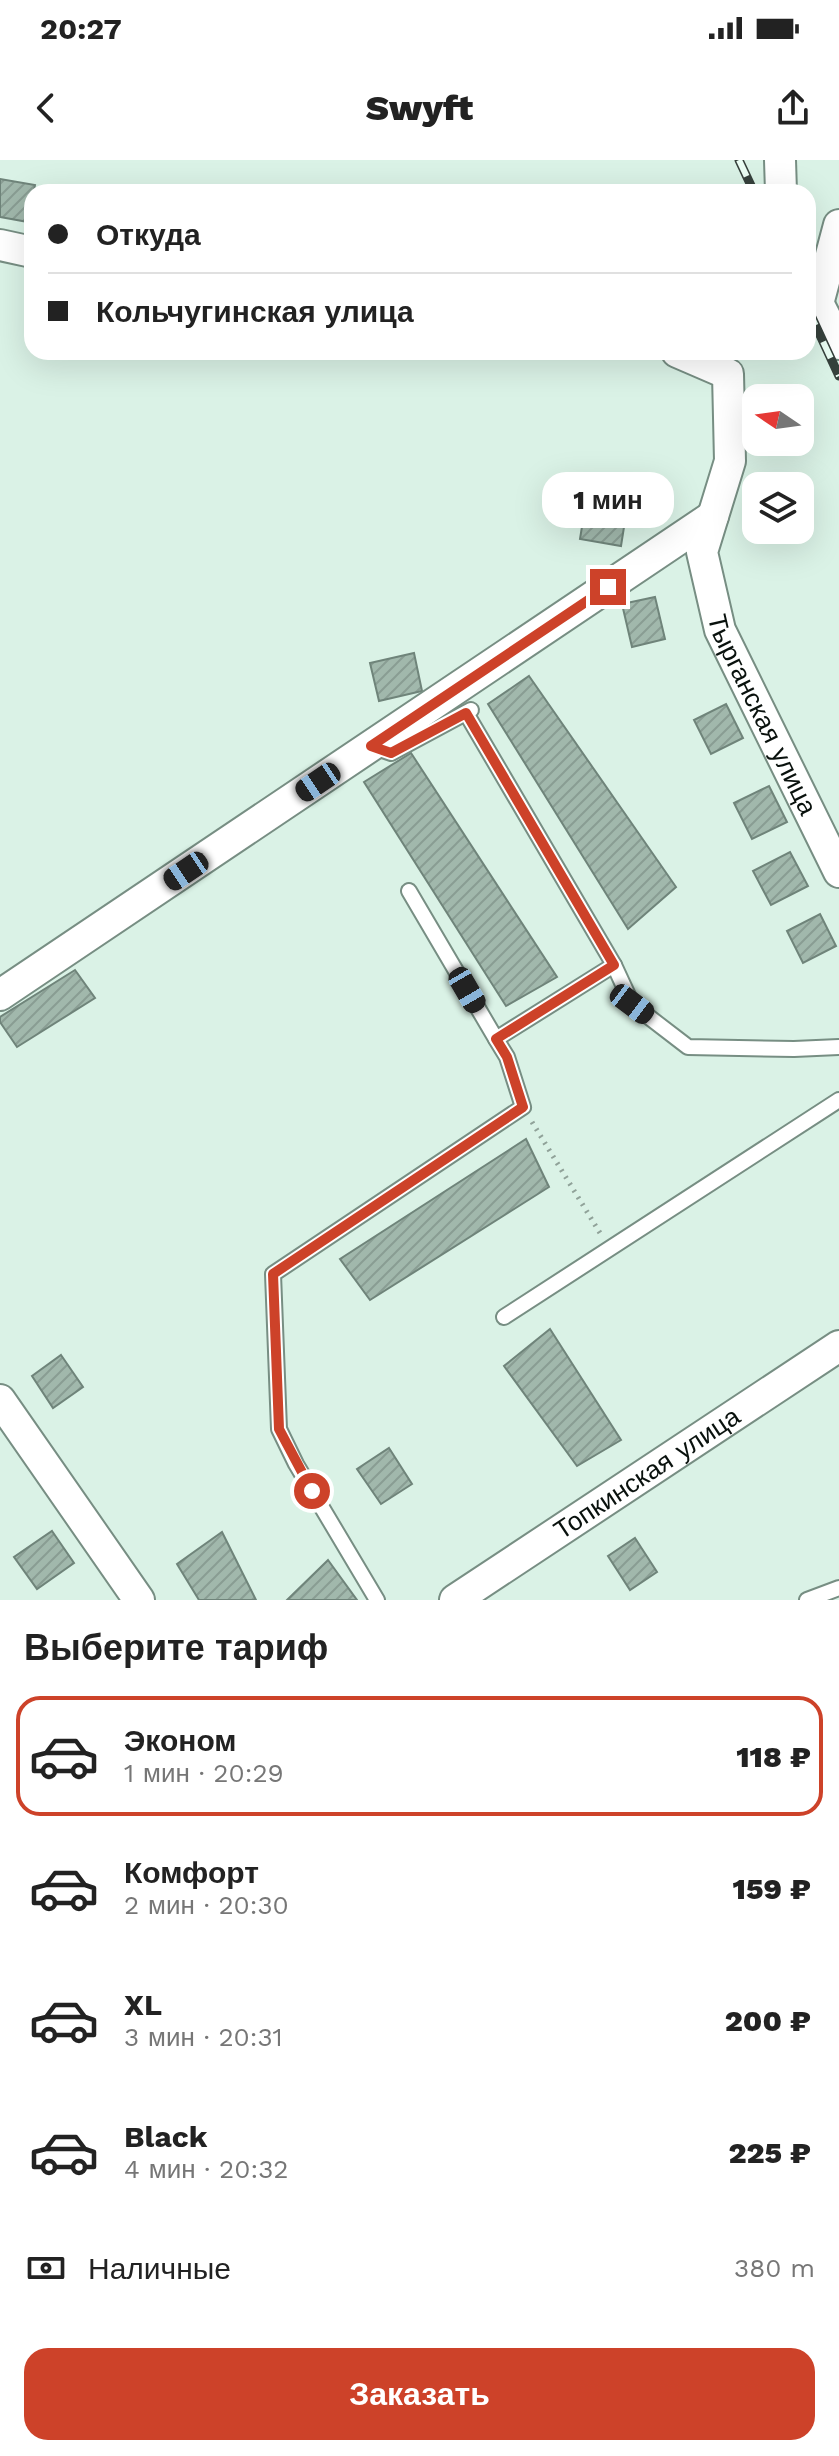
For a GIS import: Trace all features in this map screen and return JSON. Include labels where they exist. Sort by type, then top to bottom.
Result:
[{"type":"street","points":[[780,160],[781,184]]},
{"type":"street","points":[[816,286],[839,225]]},
{"type":"street","points":[[0,245],[24,250]]},
{"type":"street","points":[[816,300],[839,344]]},
{"type":"street","points":[[0,995],[713,516],[730,461],[728,374],[696,360]]},
{"type":"street","name":"Тырганская улица","points":[[713,516],[702,552],[720,630],[839,872]]},
{"type":"street","name":"Топкинская улица","points":[[455,1600],[839,1346]]},
{"type":"street","points":[[0,1400],[139,1600]]},
{"type":"lane","points":[[371,746],[391,753],[468,712],[614,965],[632,1004],[688,1047],[839,1047]]},
{"type":"lane","points":[[377,1600],[296,1464],[279,1429],[273,1274],[523,1107],[507,1057],[409,891]]},
{"type":"lane","points":[[496,1039],[614,965]]},
{"type":"lane","points":[[504,1317],[839,1100]]},
{"type":"lane","points":[[807,1600],[839,1588]]},
{"type":"path","points":[[523,1107],[609,1249]]},
{"type":"building","points":[[0,179],[29,184],[24,184],[24,221],[0,217]]},
{"type":"building","points":[[586,502],[627,508],[621,546],[580,539]]},
{"type":"building","points":[[655,597],[665,639],[632,647],[622,604]]},
{"type":"building","points":[[414,653],[422,691],[379,701],[370,663]]},
{"type":"building","points":[[529,676],[676,887],[628,929],[488,704]]},
{"type":"building","points":[[726,704],[743,738],[711,754],[694,720]]},
{"type":"building","points":[[411,753],[557,977],[506,1006],[364,782]]},
{"type":"building","points":[[769,786],[787,822],[752,839],[734,803]]},
{"type":"building","points":[[790,852],[808,886],[771,905],[753,871]]},
{"type":"building","points":[[820,914],[836,946],[803,963],[787,931]]},
{"type":"building","points":[[75,970],[95,998],[17,1047],[0,1022],[0,1017]]},
{"type":"building","points":[[526,1139],[549,1187],[370,1300],[340,1259]]},
{"type":"building","points":[[550,1329],[621,1440],[577,1466],[504,1366]]},
{"type":"building","points":[[61,1355],[83,1387],[53,1408],[32,1376]]},
{"type":"building","points":[[389,1448],[412,1484],[381,1504],[357,1469]]},
{"type":"building","points":[[52,1531],[74,1563],[37,1589],[14,1557]]},
{"type":"building","points":[[222,1532],[256,1600],[199,1600],[177,1564]]},
{"type":"building","points":[[635,1538],[657,1572],[630,1590],[608,1556]]},
{"type":"building","points":[[328,1560],[357,1600],[287,1600]]},
{"type":"railway","points":[[739,160],[750,184]]},
{"type":"railway","points":[[816,326],[839,376]]},
{"type":"route","points":[[312,1491],[279,1429],[273,1274],[523,1107],[507,1057],[496,1039],[614,965],[466,713],[391,753],[371,746],[608,587]]}]
